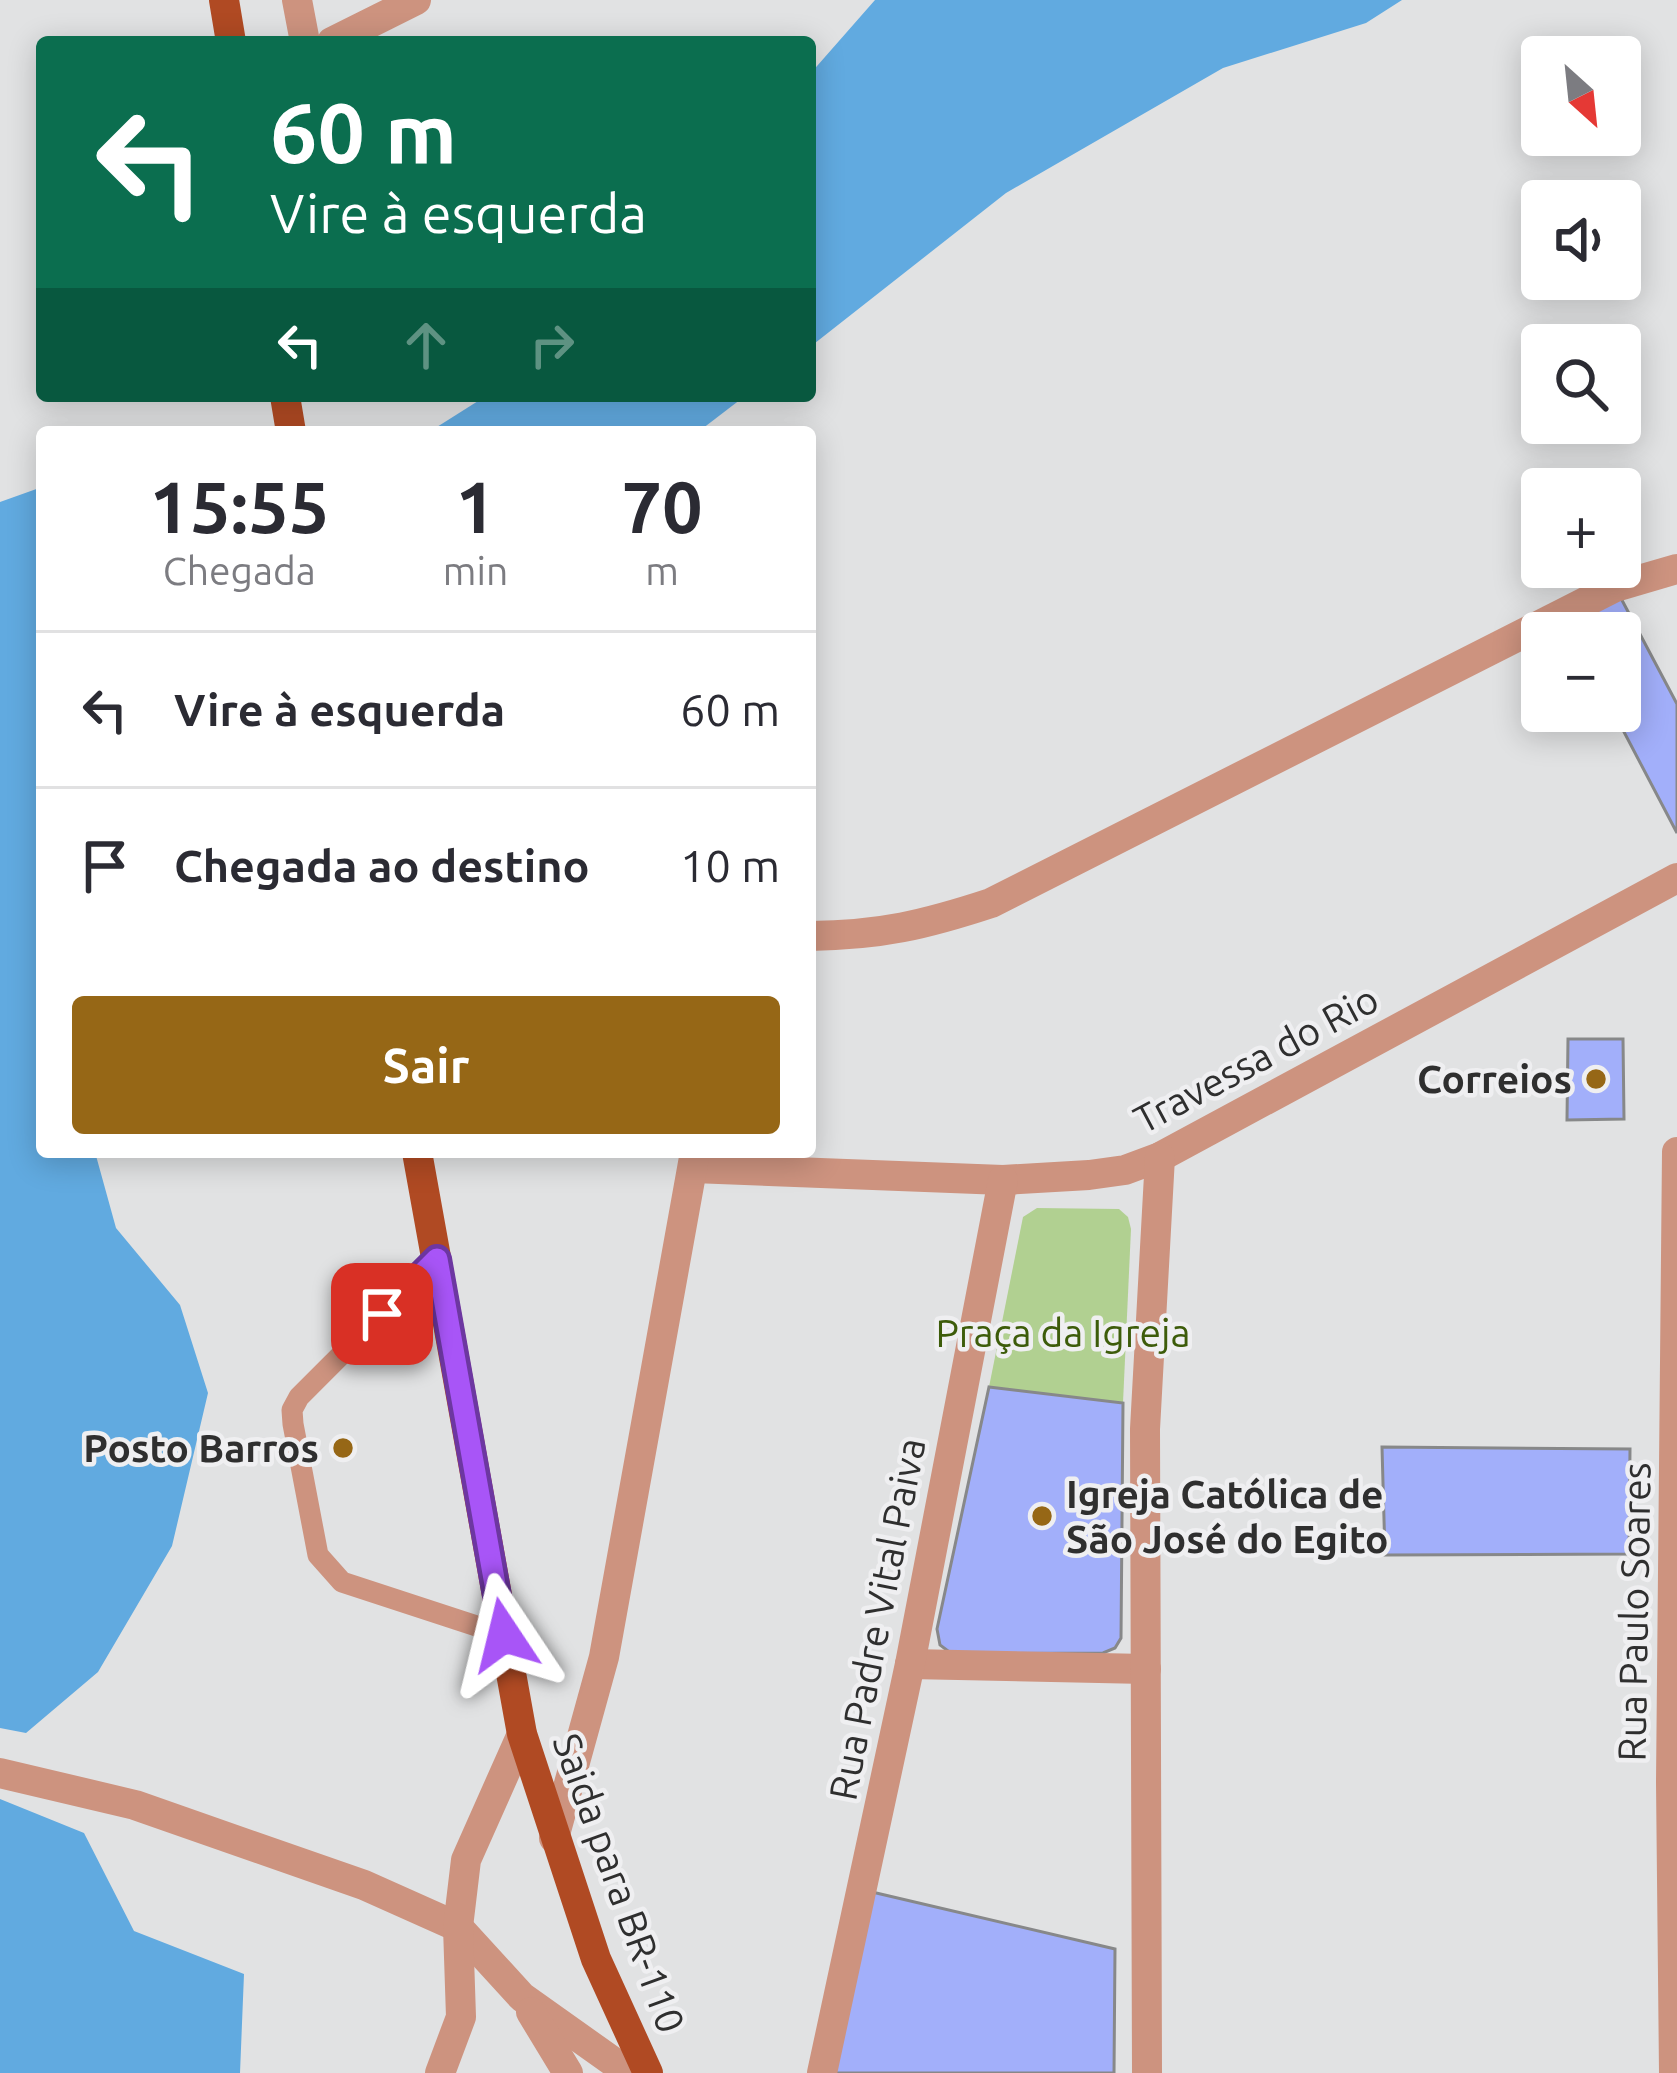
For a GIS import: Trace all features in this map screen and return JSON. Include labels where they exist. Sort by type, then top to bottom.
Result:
[{"type":"main road","points":[[224,0],[230,36]]},
{"type":"main road","name":"Saida para BR-110","points":[[418,1158],[522,1734],[596,1959],[648,2073]]},
{"type":"street","points":[[297,0],[304,36]]},
{"type":"street","points":[[344,36],[416,0]]},
{"type":"street","points":[[816,936],[874,935],[926,925],[991,903],[1615,587],[1677,569]]},
{"type":"street","name":"Travessa do Rio","points":[[694,1160],[1003,1180],[1125,1170],[1160,1156],[1677,878]]},
{"type":"street","name":"Rua Paulo Soares","points":[[1674,2073],[1677,1152]]},
{"type":"street","points":[[1147,2073],[1145,1429],[1160,1156]]},
{"type":"street","points":[[554,1838],[604,1658],[694,1160]]},
{"type":"street","name":"Rua Padre Vital Paiva","points":[[822,2073],[910,1664],[1003,1180]]},
{"type":"street","points":[[910,1664],[1146,1669]]},
{"type":"street","points":[[440,2073],[461,2017],[458,1927],[466,1860],[522,1734]]},
{"type":"street","points":[[0,1773],[135,1804],[364,1886],[458,1927],[522,1997],[568,2073]]},
{"type":"street","points":[[522,1997],[629,2073]]},
{"type":"lane","points":[[437,1259],[299,1397],[292,1410],[293,1424],[319,1555],[329,1571],[343,1582],[504,1635]]},
{"type":"green space","name":"Praça da Igreja","points":[[1037,1208],[1119,1209],[1128,1217],[1123,1403],[989,1387],[1023,1217]]},
{"type":"water","points":[[875,0],[1402,0],[1366,23],[1223,68],[1006,193],[816,342],[816,67]]},
{"type":"water","points":[[476,402],[737,402],[706,426],[438,426]]},
{"type":"water","points":[[36,489],[36,1158],[97,1158],[116,1228],[180,1305],[208,1393],[172,1546],[98,1672],[26,1733],[0,1728],[0,502]]},
{"type":"water","points":[[0,1799],[84,1833],[134,1931],[244,1974],[240,2073],[0,2073]]},
{"type":"building","points":[[1616,588],[1628,612],[1564,612]]},
{"type":"building","points":[[1641,636],[1677,704],[1677,833],[1624,732],[1641,732]]},
{"type":"building","name":"Correios","points":[[1568,1039],[1623,1039],[1624,1119],[1567,1120]]},
{"type":"building","name":"Igreja Católica de São José do Egito","points":[[989,1387],[1123,1403],[1121,1638],[1115,1648],[1103,1653],[952,1654],[940,1645],[937,1629]]},
{"type":"building","points":[[1382,1447],[1630,1449],[1629,1554],[1385,1555]]},
{"type":"building","points":[[872,1892],[1115,1949],[1114,2073],[835,2073]]},
{"type":"place","name":"Correios","points":[[1596,1079]]},
{"type":"place","name":"Posto Barros","points":[[343,1448]]},
{"type":"place","name":"Igreja Católica de São José do Egito","points":[[1042,1516]]},
{"type":"route","points":[[382,1314],[437,1259],[504,1635]]}]
